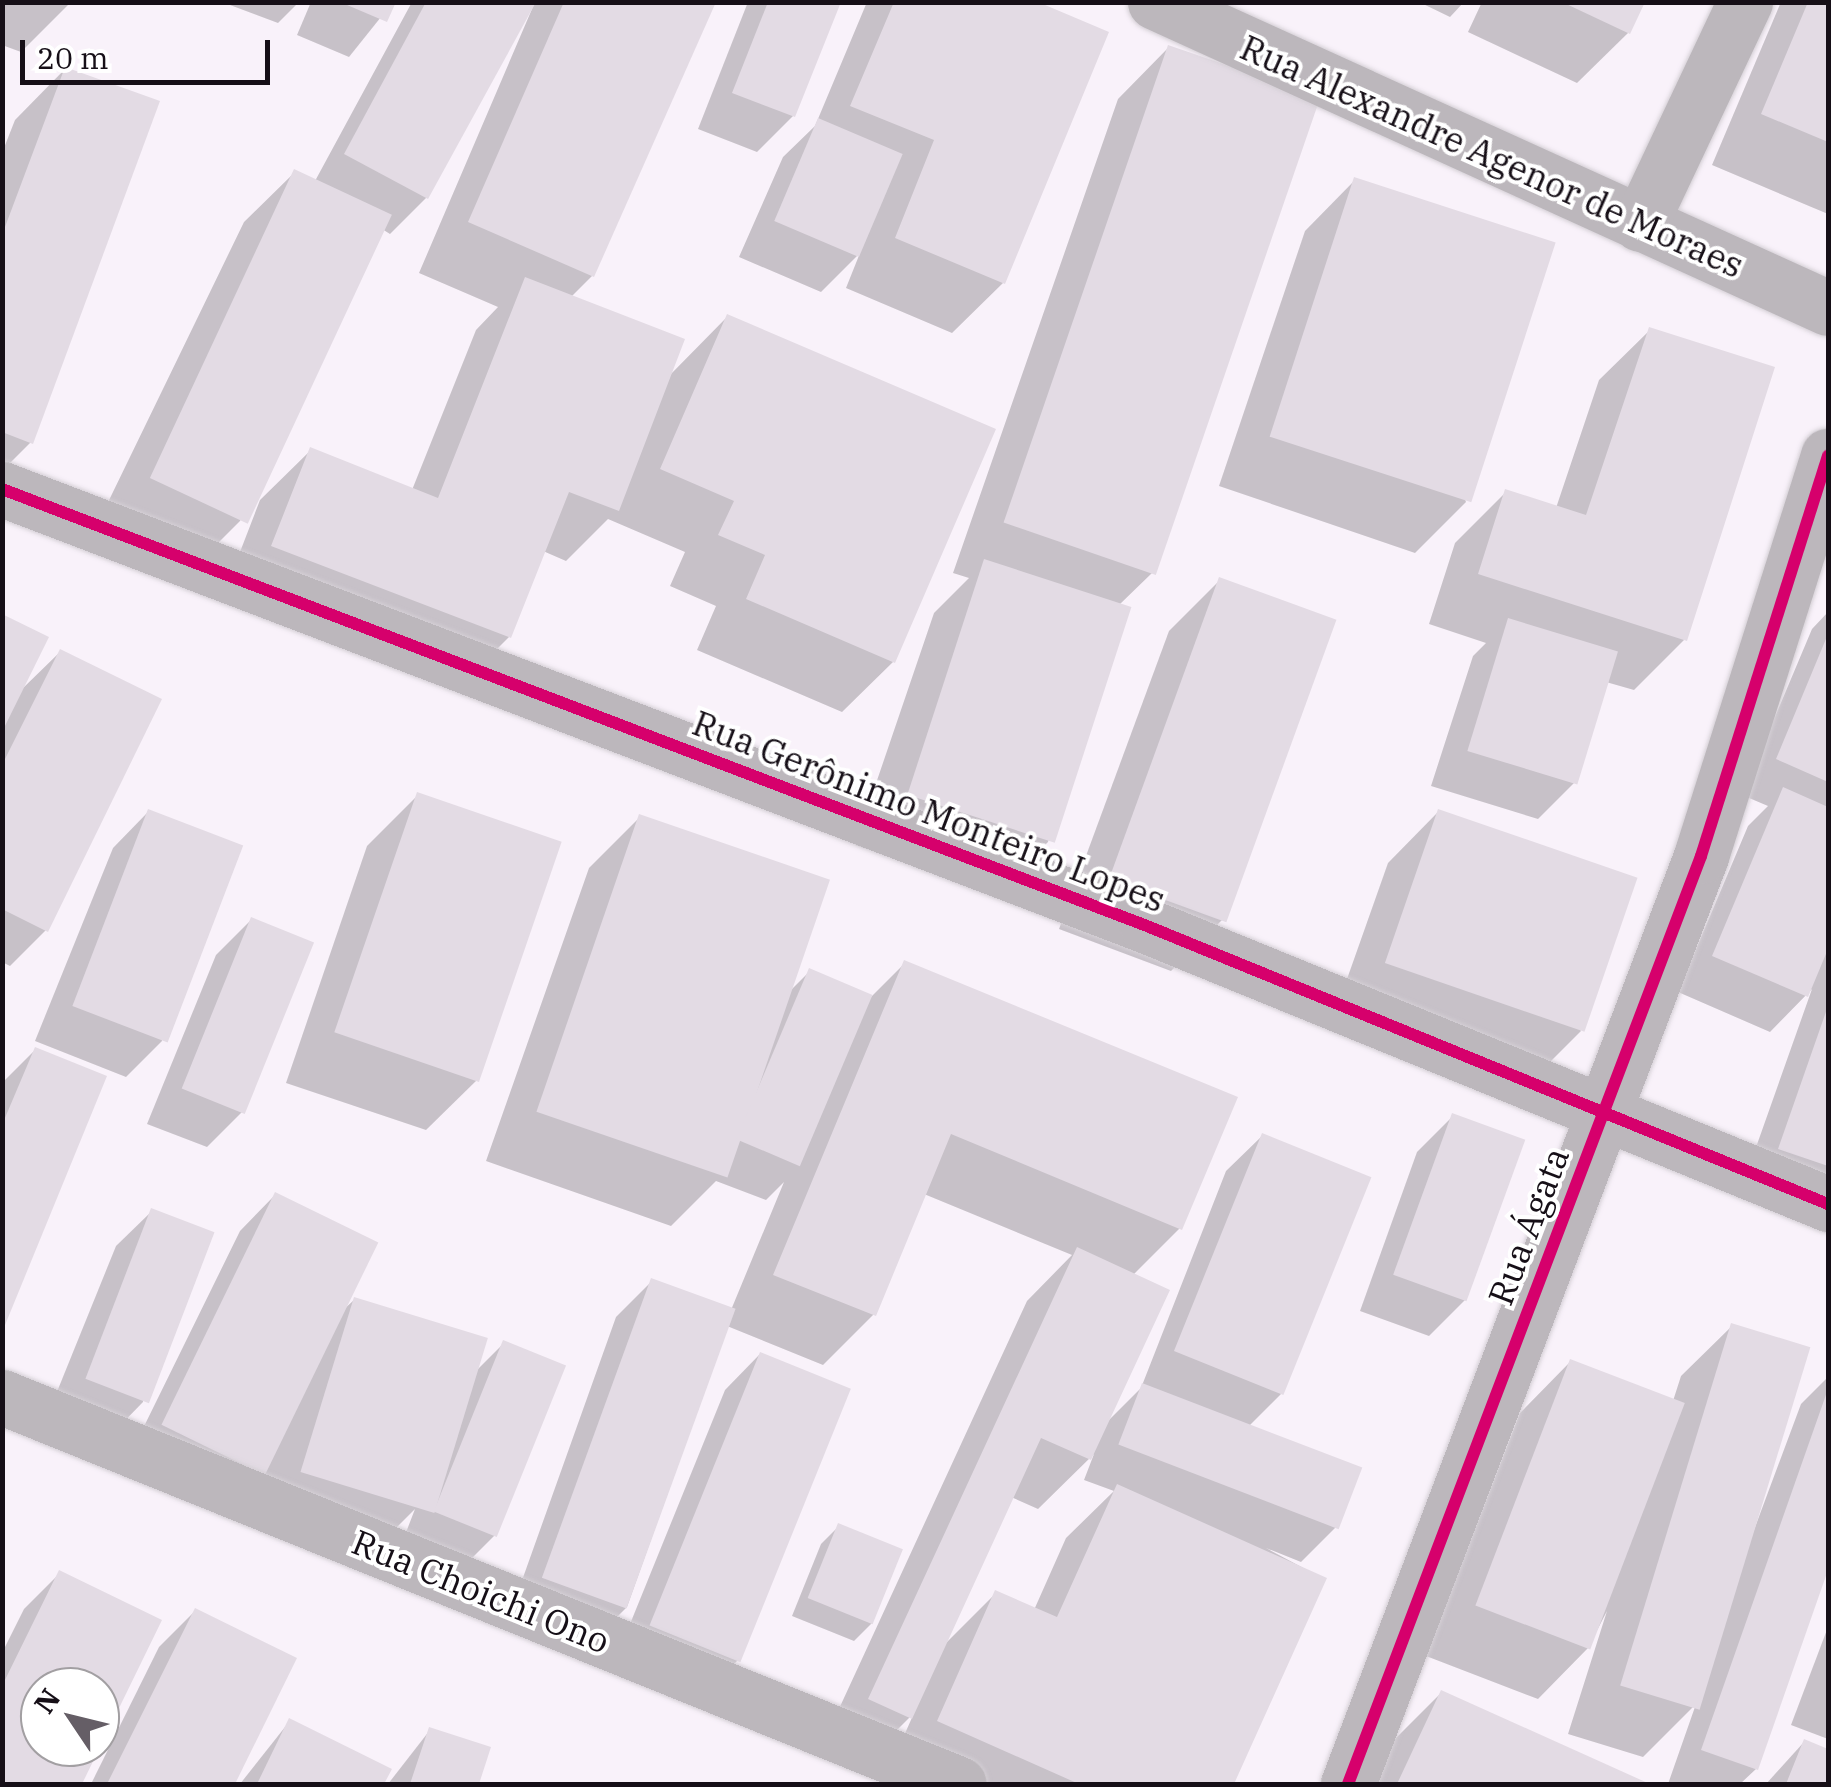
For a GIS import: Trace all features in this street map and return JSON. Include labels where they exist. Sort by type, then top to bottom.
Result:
[{"type":"street","name":"Rua Alexandre Agenor de Moraes","points":[[1155,2],[1828,308]]},
{"type":"street","points":[[1640,224],[1745,2]]},
{"type":"street","name":"Rua Ágata","points":[[1348,1784],[1701,856],[1828,456]]},
{"type":"street","name":"Rua Gerônimo Monteiro Lopes","points":[[2,489],[1605,1109],[1828,1204]]},
{"type":"street","name":"Rua Choichi Ono","points":[[2,1397],[959,1784]]},
{"type":"building","points":[[340,2],[396,2],[387,22]]},
{"type":"building","points":[[426,2],[536,2],[428,199],[344,154]]},
{"type":"building","points":[[564,2],[716,2],[594,277],[468,222]]},
{"type":"building","points":[[768,2],[841,2],[795,117],[732,93]]},
{"type":"building","points":[[894,2],[1038,2],[1109,32],[1005,284],[895,238],[934,140],[850,106]]},
{"type":"building","points":[[1562,2],[1645,2],[1630,34]]},
{"type":"building","points":[[1808,2],[1828,2],[1828,142],[1761,114]]},
{"type":"building","points":[[1168,45],[1320,97],[1156,575],[1004,522]]},
{"type":"building","points":[[65,67],[160,101],[33,444],[2,432],[2,235]]},
{"type":"building","points":[[818,118],[903,154],[859,257],[774,221]]},
{"type":"building","points":[[294,169],[392,215],[248,524],[150,478]]},
{"type":"building","points":[[1354,177],[1556,243],[1471,502],[1270,437]]},
{"type":"building","points":[[525,277],[685,339],[619,511],[569,492],[511,638],[271,546],[310,447],[438,498]]},
{"type":"building","points":[[727,314],[996,429],[895,663],[746,599],[765,555],[718,535],[734,501],[660,469]]},
{"type":"building","points":[[1649,327],[1775,367],[1687,641],[1478,574],[1505,489],[1586,515]]},
{"type":"building","points":[[984,559],[1131,607],[1055,843],[907,795]]},
{"type":"building","points":[[1219,577],[1336,620],[1226,922],[1109,880]]},
{"type":"building","points":[[2,614],[49,637],[2,732]]},
{"type":"building","points":[[1508,618],[1618,652],[1577,785],[1467,751]]},
{"type":"building","points":[[1828,634],[1828,782],[1776,759]]},
{"type":"building","points":[[60,649],[162,699],[48,932],[2,909],[2,765]]},
{"type":"building","points":[[1783,787],[1828,807],[1828,949],[1808,997],[1712,956]]},
{"type":"building","points":[[417,792],[562,842],[479,1082],[334,1032]]},
{"type":"building","points":[[148,809],[243,846],[168,1043],[72,1006]]},
{"type":"building","points":[[1438,809],[1638,878],[1584,1032],[1385,963]]},
{"type":"building","points":[[639,814],[830,880],[727,1178],[536,1112]]},
{"type":"building","points":[[251,917],[314,942],[245,1114],[182,1089]]},
{"type":"building","points":[[904,960],[1238,1097],[1182,1230],[951,1134],[876,1316],[773,1275]]},
{"type":"building","points":[[809,968],[873,995],[800,1166],[736,1139]]},
{"type":"building","points":[[1828,1006],[1828,1166],[1778,1149]]},
{"type":"building","points":[[35,1047],[107,1076],[3,1330],[2,1125]]},
{"type":"building","points":[[1452,1113],[1525,1140],[1466,1301],[1393,1275]]},
{"type":"building","points":[[1262,1133],[1371,1177],[1283,1395],[1174,1351]]},
{"type":"building","points":[[275,1192],[378,1242],[265,1475],[161,1425]]},
{"type":"building","points":[[151,1208],[214,1232],[149,1403],[85,1379]]},
{"type":"building","points":[[1077,1247],[1170,1290],[1091,1460],[1041,1438],[912,1719],[868,1699]]},
{"type":"building","points":[[651,1278],[736,1309],[626,1609],[542,1578]]},
{"type":"building","points":[[354,1297],[488,1338],[434,1513],[300,1472]]},
{"type":"building","points":[[1731,1323],[1810,1347],[1700,1710],[1620,1685]]},
{"type":"building","points":[[503,1340],[566,1365],[497,1537],[434,1512]]},
{"type":"building","points":[[760,1352],[851,1389],[740,1662],[649,1626]]},
{"type":"building","points":[[1570,1359],[1685,1403],[1590,1650],[1475,1605]]},
{"type":"building","points":[[1142,1383],[1362,1468],[1339,1529],[1118,1445]]},
{"type":"building","points":[[1828,1389],[1828,1570],[1758,1770],[1701,1750]]},
{"type":"building","points":[[1117,1484],[1327,1578],[1234,1784],[1079,1784],[937,1721],[995,1590],[1057,1617]]},
{"type":"building","points":[[838,1523],[903,1549],[873,1624],[808,1598]]},
{"type":"building","points":[[59,1570],[162,1620],[120,1706],[120,1667],[20,1667],[20,1767],[90,1767],[82,1784],[2,1784],[2,1686]]},
{"type":"building","points":[[195,1608],[297,1658],[235,1784],[107,1784],[116,1767],[120,1767],[120,1758]]},
{"type":"building","points":[[1441,1690],[1650,1784],[1397,1784]]},
{"type":"building","points":[[289,1718],[392,1769],[384,1784],[257,1784]]},
{"type":"building","points":[[429,1727],[491,1747],[479,1784],[410,1784]]},
{"type":"building","points":[[1804,1739],[1828,1749],[1828,1784],[1786,1784]]},
{"type":"cycle path","points":[[1348,1784],[1701,856],[1828,456]]},
{"type":"cycle path","points":[[2,489],[1147,926],[1828,1204]]}]
